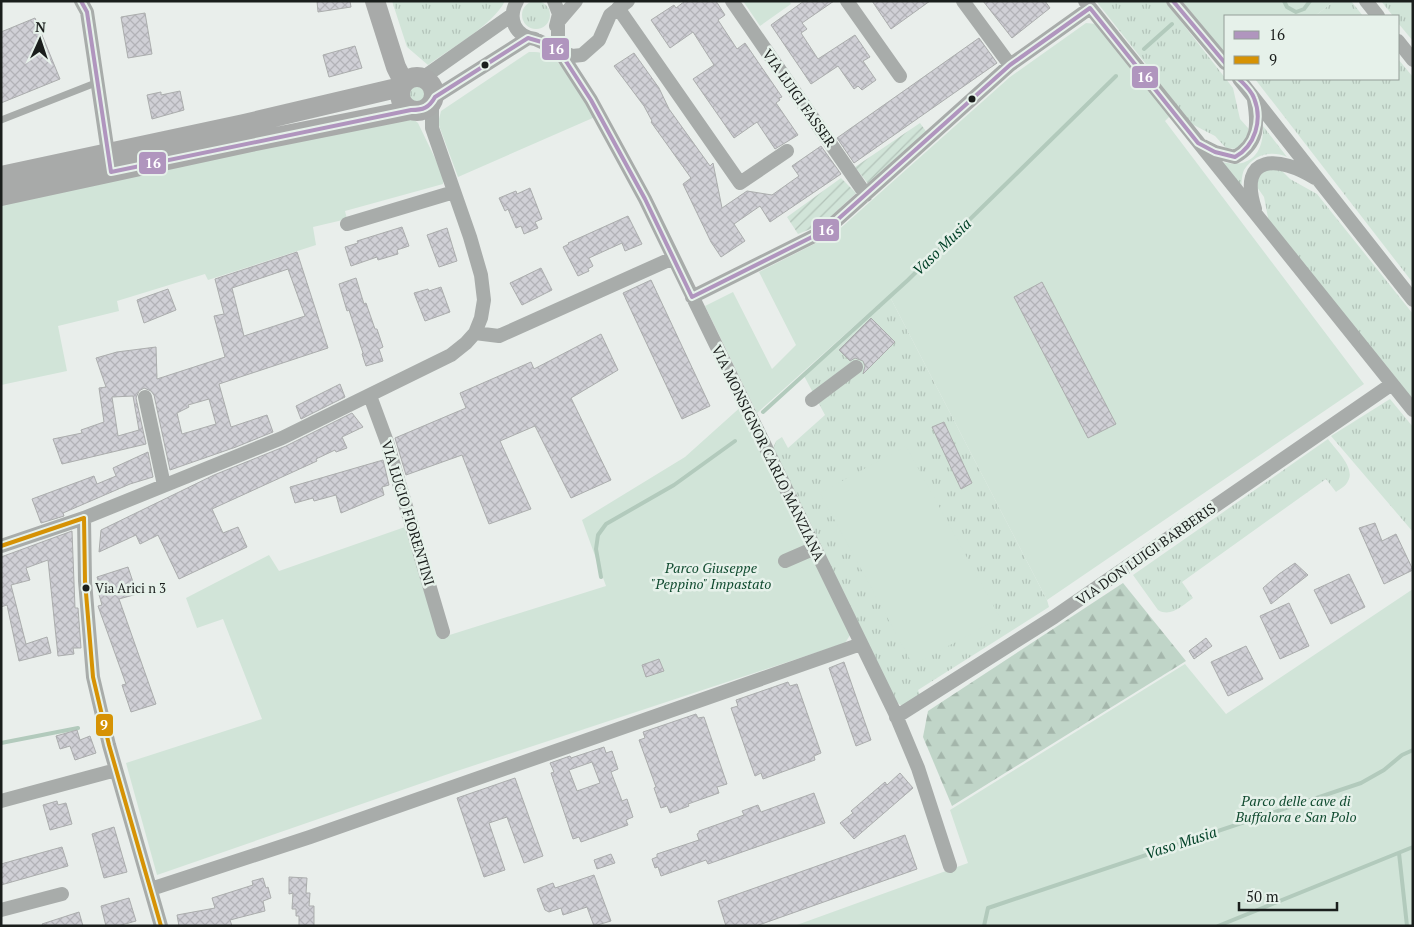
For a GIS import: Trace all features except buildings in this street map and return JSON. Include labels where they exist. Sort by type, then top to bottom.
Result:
[{"type":"street","points":[[81,1],[87,12],[110,163]]},
{"type":"street","points":[[375,1],[396,67],[412,81]]},
{"type":"street","points":[[517,1],[512,15],[516,29],[531,39]]},
{"type":"street","name":"VIA MONSIGNOR CARLO MANZIANA","points":[[554,1],[559,14],[560,52]]},
{"type":"street","points":[[1,176],[110,163],[424,105],[531,39],[549,35],[576,1]]},
{"type":"street","name":"VIA LUIGI FASSER","points":[[732,1],[866,195]]},
{"type":"street","points":[[847,1],[900,76]]},
{"type":"street","points":[[963,1],[1010,66]]},
{"type":"street","points":[[1173,1],[1224,61]]},
{"type":"street","points":[[1366,1],[1377,15]]},
{"type":"street","points":[[692,297],[826,230],[1010,66],[1087,4],[1413,410]]},
{"type":"street","points":[[560,52],[572,56],[582,55],[599,40],[610,15],[623,5],[740,184],[787,151]]},
{"type":"street","points":[[424,105],[403,103],[400,93],[412,81],[512,15]]},
{"type":"street","name":"VIA MONSIGNOR CARLO MANZIANA","points":[[531,39],[545,43],[560,52],[591,100],[645,199],[896,717],[918,768],[950,866]]},
{"type":"street","points":[[1399,42],[1413,60]]},
{"type":"street","points":[[1240,80],[1413,300]]},
{"type":"street","points":[[1,196],[110,163],[412,81],[433,85],[424,105],[470,237],[482,283],[484,300],[481,318],[475,333],[451,355],[282,438],[84,518],[1,546]]},
{"type":"street","points":[[1198,143],[1224,156],[1234,157],[1246,150],[1253,140],[1256,128],[1253,97]]},
{"type":"street","points":[[1257,216],[1250,196],[1250,182],[1253,172],[1260,166],[1270,162],[1288,165],[1320,181]]},
{"type":"street","points":[[347,224],[454,192]]},
{"type":"street","points":[[475,333],[499,336],[673,258]]},
{"type":"street","points":[[812,400],[856,367]]},
{"type":"street","name":"VIA DON LUIGI BARBERIS","points":[[896,717],[1054,617],[1392,384]]},
{"type":"street","name":"VIA LUCIO FIORENTINI","points":[[370,396],[387,442],[443,632]]},
{"type":"street","points":[[145,397],[164,485]]},
{"type":"street","points":[[84,518],[85,580],[93,677],[116,770],[161,926]]},
{"type":"street","points":[[785,561],[815,548]]},
{"type":"street","points":[[151,888],[310,837],[861,644]]},
{"type":"street","points":[[1,802],[116,770]]},
{"type":"street","points":[[1,910],[62,894]]},
{"type":"lane","points":[[1,120],[98,82]]},
{"type":"green space","points":[[392,1],[505,1],[481,28],[428,65],[407,47]]},
{"type":"green space","points":[[536,1],[546,5],[550,15],[546,25],[536,29],[526,25],[522,15],[526,5]]},
{"type":"green space","points":[[743,1],[789,1],[791,4],[760,26]]},
{"type":"green space","points":[[1096,1],[1165,1],[1224,76],[1224,80],[1227,80],[1233,88],[1240,119],[1248,128],[1248,140],[1236,149],[1226,148],[1215,136],[1186,121],[1149,68]]},
{"type":"green space","points":[[1182,1],[1334,1],[1316,15],[1224,15],[1224,53]]},
{"type":"green space","points":[[1334,1],[1351,1],[1362,15],[1316,15]]},
{"type":"green space","points":[[1381,1],[1413,1],[1413,41],[1399,24],[1399,15],[1392,15]]},
{"type":"green space","points":[[1086,23],[1097,24],[1170,116],[1165,121],[1364,384],[1047,600],[889,295],[757,413],[705,306],[733,292],[772,369],[796,345],[759,272],[834,234],[1010,77]]},
{"type":"green space","points":[[529,52],[538,52],[552,57],[569,76],[595,117],[458,177],[438,123],[441,111]]},
{"type":"green space","points":[[1399,60],[1413,77],[1413,283],[1256,80],[1399,80]]},
{"type":"green space","points":[[418,84],[425,87],[428,94],[425,101],[418,104],[411,101],[408,94],[411,87]]},
{"type":"green space","points":[[403,116],[413,119],[418,123],[446,181],[443,184],[345,211],[347,219],[313,227],[316,245],[208,280],[205,274],[117,301],[119,311],[58,326],[67,371],[1,385],[1,205]]},
{"type":"green space","points":[[920,123],[928,134],[869,185],[855,167]]},
{"type":"green space","points":[[1263,126],[1287,157],[1269,154],[1253,160],[1243,172],[1241,191],[1219,161],[1238,164],[1252,158],[1257,153],[1260,145],[1263,136]]},
{"type":"green space","points":[[1270,167],[1282,171],[1290,179],[1317,194],[1413,314],[1413,404],[1270,228],[1264,197],[1257,187],[1258,176]]},
{"type":"green space","points":[[841,178],[856,193],[823,224],[798,234],[787,217]]},
{"type":"green space","points":[[889,295],[1049,607],[918,690],[920,695],[902,706],[896,702],[772,451],[776,441],[782,437],[788,448],[825,415],[803,374]]},
{"type":"green space","points":[[1390,399],[1413,427],[1413,532],[1331,436]]},
{"type":"green space","name":"Parco Giuseppe \"Peppino\" Impastato","points":[[744,404],[854,629],[845,643],[454,772],[157,875],[126,763],[262,719],[223,619],[197,628],[186,598],[269,555],[279,571],[405,527],[440,638],[606,586],[582,520],[685,457]]},
{"type":"green space","points":[[1328,439],[1347,465],[1350,476],[1347,483],[1336,492],[1326,479],[1182,582],[1193,598],[1172,612],[1158,610],[1133,575]]},
{"type":"green space","points":[[906,446],[1000,618],[913,665],[820,493]]},
{"type":"green space","points":[[1123,583],[1186,661],[952,806],[923,737],[928,711]]},
{"type":"green space","name":"Parco delle cave di Buffalora e San Polo","points":[[1413,589],[1413,926],[794,926],[968,863],[950,810],[1185,664],[1226,714]]},
{"type":"waterway","name":"Vaso Musia","points":[[1284,1],[1287,7],[1296,12],[1304,9],[1310,1]]},
{"type":"waterway","name":"Vaso Musia","points":[[1144,49],[1172,24]]},
{"type":"waterway","name":"Vaso Musia","points":[[763,412],[908,280],[1116,76]]},
{"type":"waterway","name":"Vaso Musia","points":[[601,577],[596,549],[598,535],[606,524],[674,485],[735,441]]},
{"type":"waterway","name":"Vaso Musia","points":[[1,743],[78,728]]},
{"type":"waterway","name":"Vaso Musia","points":[[984,926],[988,908],[1361,783],[1384,770],[1402,755],[1413,750]]},
{"type":"waterway","points":[[1218,926],[1413,847]]},
{"type":"waterway","name":"Vaso Musia","points":[[1399,853],[1407,926]]},
{"type":"transit line","name":"16","points":[[81,1],[87,12],[111,172],[422,109],[428,106],[435,97],[528,38],[545,43],[560,52],[591,100],[645,199],[692,297],[826,230],[1010,65],[1090,8],[1198,143],[1215,152],[1235,157],[1248,146],[1252,139],[1258,115],[1254,98],[1240,80]]},
{"type":"transit line","name":"16","points":[[1173,1],[1224,62]]},
{"type":"transit line","name":"9","points":[[84,518],[85,581],[93,677],[109,745],[161,926]]},
{"type":"transit line","name":"9","points":[[1,546],[84,518]]},
{"type":"place","name":"Via Arici n 3","points":[[86,588]]}]
